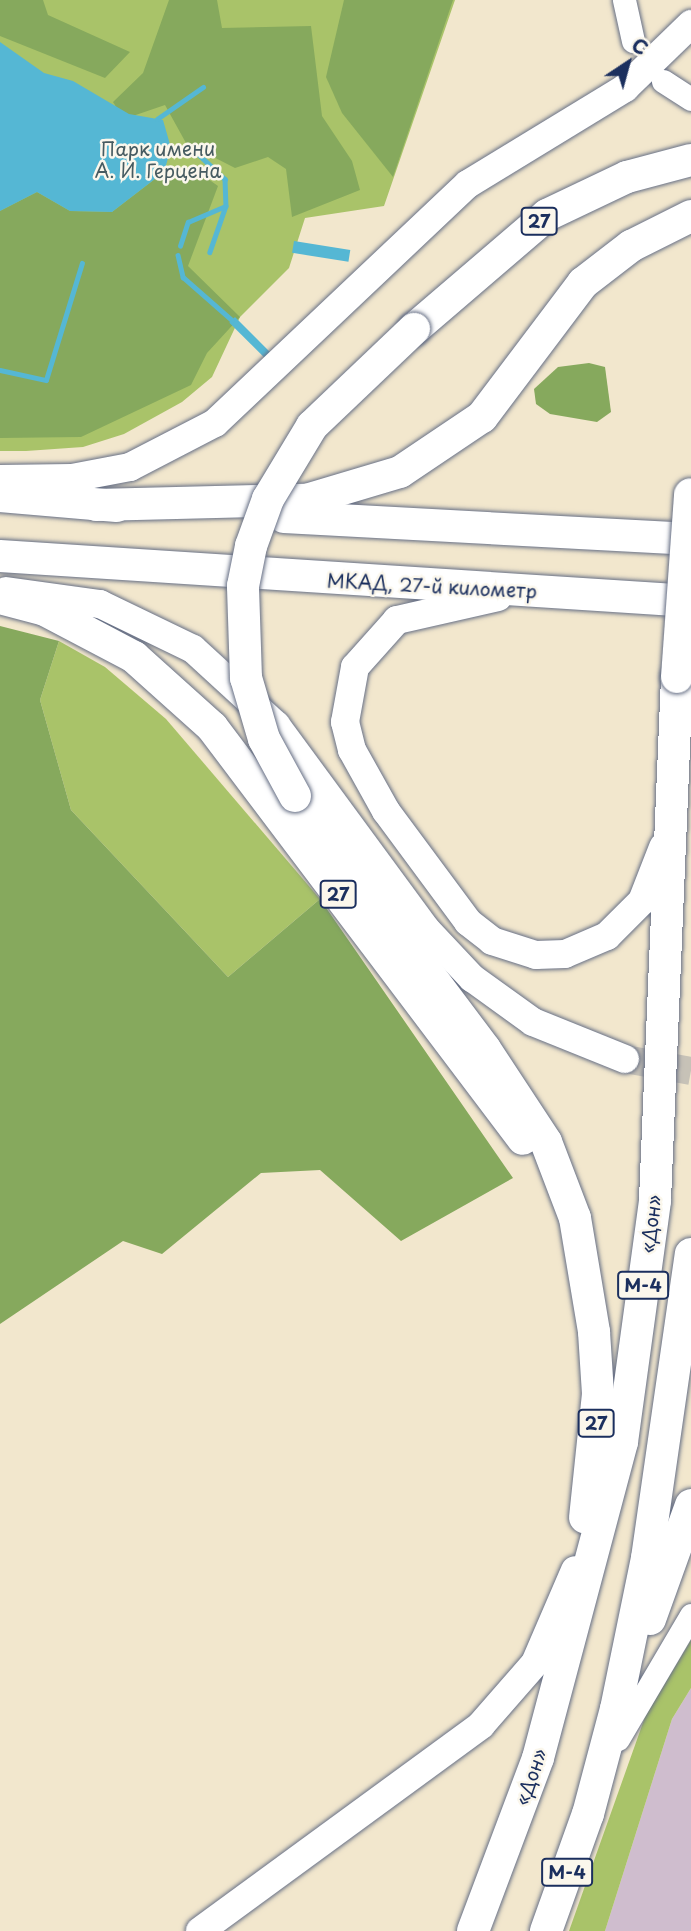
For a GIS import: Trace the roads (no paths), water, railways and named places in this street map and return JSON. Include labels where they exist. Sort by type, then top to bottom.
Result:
[{"type":"highway","name":"27","points":[[548,1725],[576,1567],[598,1394],[586,1279],[575,1218],[546,1142],[520,1097],[295,796],[264,739],[246,678],[243,586],[251,546],[268,499],[312,426],[414,329],[547,215],[627,177],[691,160]]},
{"type":"highway","points":[[96,505],[306,500],[400,472],[482,418],[583,283],[631,246],[691,216]]},
{"type":"highway","name":"«Дон»","points":[[472,1931],[548,1725],[622,1441],[655,1200],[667,834],[691,490]]},
{"type":"highway","points":[[0,496],[177,511],[691,539]]},
{"type":"highway","name":"МКАД, 27-й километр","points":[[0,556],[174,570],[691,601]]},
{"type":"highway","name":"27","points":[[0,598],[78,625],[134,657],[212,727],[517,1130],[547,1178],[586,1279]]},
{"type":"highway","name":"М-4","points":[[546,1931],[588,1814],[616,1709],[647,1558],[691,1254]]},
{"type":"highway","points":[[616,1709],[691,1505]]},
{"type":"main road","points":[[0,479],[72,478],[130,467],[186,442],[236,404],[467,184],[625,88],[691,24]]},
{"type":"main road","points":[[0,590],[100,604],[193,649],[276,725],[447,954],[533,1022],[625,1059]]},
{"type":"main road","points":[[551,593],[421,610],[379,633],[364,649],[346,693],[352,750],[448,898],[468,922],[513,951],[565,954],[607,936],[642,901],[667,834]]},
{"type":"main road","points":[[200,1931],[481,1725],[535,1663],[576,1567]]},
{"type":"street","points":[[624,0],[633,41]]},
{"type":"street","points":[[663,81],[691,99]]},
{"type":"street","points":[[588,1814],[637,1701],[691,1615]]},
{"type":"water","points":[[0,42],[44,73],[73,81],[129,114],[163,120],[171,148],[164,172],[112,212],[70,211],[37,192],[0,211]]},
{"type":"water","points":[[294,241],[350,250],[348,262],[292,253]]},
{"type":"water","points":[[235,317],[274,356],[268,362],[229,323]]},
{"type":"waterway","points":[[157,119],[203,87]]},
{"type":"waterway","points":[[165,149],[196,152],[225,179],[226,206],[210,252]]},
{"type":"waterway","points":[[180,246],[188,222],[224,207]]},
{"type":"waterway","points":[[178,255],[183,277],[232,320]]},
{"type":"waterway","points":[[0,370],[46,380],[82,263]]},
{"type":"tunnel","points":[[625,1059],[691,1071]]},
{"type":"park label","name":"Парк имени А. И. Герцена","points":[[158,160]]}]
